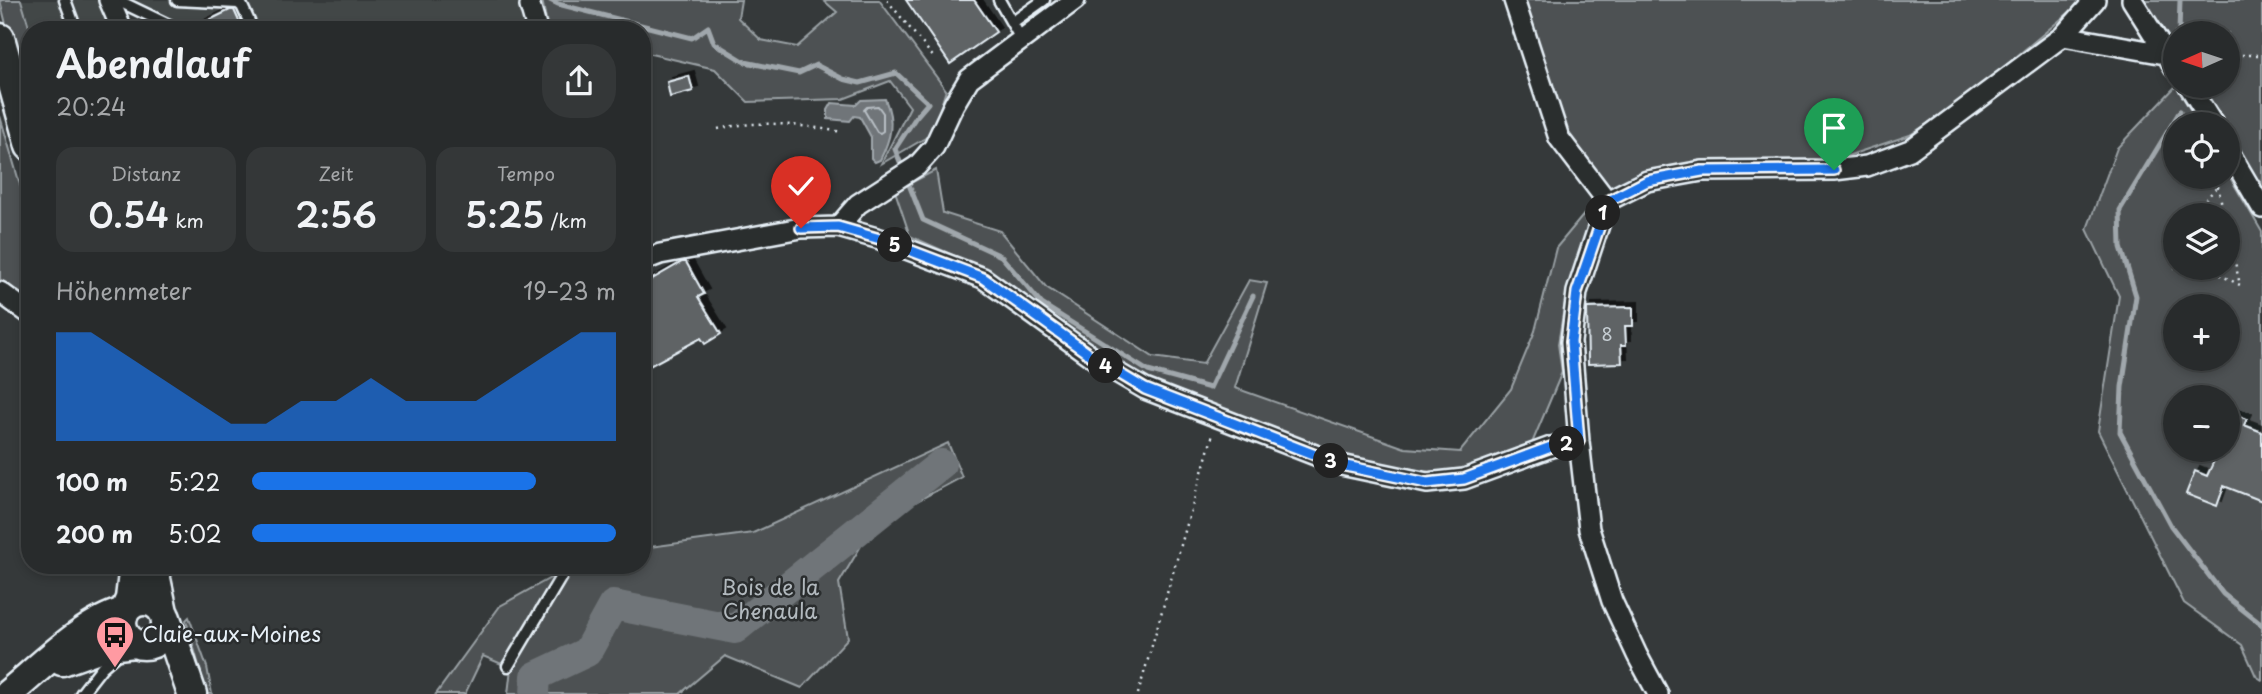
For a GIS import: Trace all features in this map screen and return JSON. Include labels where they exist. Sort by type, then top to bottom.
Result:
[{"type":"main road","points":[[0,38],[21,114]]},
{"type":"main road","points":[[133,574],[130,599],[121,622],[122,629],[163,664],[176,694]]},
{"type":"main road","points":[[155,574],[192,694]]},
{"type":"main road","points":[[146,600],[153,602],[166,613],[166,626],[161,637],[151,644],[101,647],[80,654],[19,690],[93,626],[125,610],[132,603],[146,600]]},
{"type":"street","points":[[838,227],[858,204],[917,166],[934,147],[954,104],[970,79],[1017,31],[1075,0]]},
{"type":"street","points":[[1514,0],[1559,138],[1608,201]]},
{"type":"street","points":[[1658,694],[1612,601],[1590,529],[1579,441],[1571,342],[1577,292],[1608,201],[1647,181],[1702,171],[1834,170],[1867,166],[1910,150],[2063,36],[2095,0]]},
{"type":"street","points":[[2132,0],[2163,50]]},
{"type":"street","points":[[116,2],[120,21]]},
{"type":"street","points":[[530,6],[534,21]]},
{"type":"street","points":[[2063,36],[2163,59]]},
{"type":"street","points":[[2240,170],[2262,208]]},
{"type":"street","points":[[651,258],[801,228],[838,227],[880,239],[983,278],[1100,362],[1145,389],[1341,465],[1427,483],[1464,479],[1551,447],[1579,441]]},
{"type":"street","points":[[0,292],[21,307]]},
{"type":"lane","points":[[65,0],[73,21]]},
{"type":"lane","points":[[177,0],[238,3],[249,21]]},
{"type":"lane","points":[[999,0],[1017,31],[1044,0]]},
{"type":"lane","points":[[116,2],[159,21]]},
{"type":"lane","points":[[508,666],[563,574]]},
{"type":"lane","points":[[81,694],[102,667],[120,651],[139,644]]},
{"type":"path","points":[[887,0],[935,59]]},
{"type":"path","points":[[2240,55],[2262,55]]},
{"type":"path","points":[[718,129],[754,122],[792,124],[842,132]]},
{"type":"path","points":[[2202,203],[2218,186],[2222,203]]},
{"type":"path","points":[[1138,694],[1218,417]]},
{"type":"shaded area","points":[[21,0],[102,0],[112,21],[27,21]]},
{"type":"shaded area","points":[[131,0],[513,0],[519,2],[522,21],[141,21]]},
{"type":"green space","points":[[0,0],[21,0],[27,21],[21,21],[21,85]]},
{"type":"green space","points":[[542,0],[741,0],[738,18],[761,40],[797,47],[837,12],[823,0],[879,0],[946,90],[932,134],[881,164],[910,107],[890,81],[843,99],[748,102],[715,69],[651,54],[651,21],[546,21]]},
{"type":"green space","points":[[1524,0],[2084,0],[1968,97],[1910,135],[1835,160],[1700,166],[1609,190],[1566,136]]},
{"type":"green space","points":[[2145,0],[2262,0],[2262,195],[2240,157],[2240,112],[2213,112],[2204,98],[2240,98],[2240,21],[2163,21],[2163,36]]},
{"type":"green space","points":[[2165,98],[2183,98],[2192,112],[2163,112],[2163,189],[2237,189],[2262,232],[2262,680],[2256,676],[2242,645],[2184,603],[2098,431],[2119,296],[2087,229],[2117,148]]},
{"type":"green space","points":[[0,116],[21,188],[21,296],[0,279]]},
{"type":"green space","points":[[936,170],[943,213],[1000,231],[1046,287],[1153,357],[1203,364],[1249,280],[1267,283],[1235,388],[1405,448],[1460,452],[1511,389],[1535,331],[1556,248],[1591,206],[1598,212],[1567,290],[1558,344],[1562,372],[1530,448],[1465,472],[1430,477],[1347,457],[1151,382],[1108,357],[991,272],[910,236],[895,191]]},
{"type":"green space","name":"Bois de la Chenaula","points":[[948,443],[962,477],[874,524],[839,583],[848,638],[802,688],[725,656],[680,694],[508,694],[511,668],[483,656],[465,694],[436,694],[500,606],[558,574],[651,574],[651,547],[753,533]]},
{"type":"green space","points":[[189,617],[207,667],[212,694],[207,694],[186,620]]},
{"type":"water","points":[[885,99],[890,115],[890,130],[880,160],[875,162],[871,158],[871,137],[860,117],[854,116],[850,121],[828,119],[828,110],[832,103],[856,105],[861,100]]},
{"type":"building","points":[[906,0],[974,0],[996,32],[950,64]]},
{"type":"building","points":[[234,10],[239,21],[207,21]]},
{"type":"building","points":[[689,76],[693,91],[670,97],[667,82]]},
{"type":"building","points":[[686,262],[704,294],[698,297],[721,334],[705,344],[701,338],[651,365],[651,280]]},
{"type":"building","points":[[1633,307],[1633,326],[1625,326],[1626,345],[1621,345],[1622,363],[1588,364],[1587,308]]},
{"type":"building","points":[[2240,416],[2247,419],[2244,425],[2262,432],[2262,501],[2224,486],[2217,506],[2186,494],[2195,471],[2207,476],[2213,462],[2240,462]]},
{"type":"waterway","points":[[550,0],[625,21]]},
{"type":"waterway","points":[[2179,21],[2180,0]]},
{"type":"waterway","points":[[651,28],[692,38],[708,27],[714,43],[745,62],[799,73],[816,65],[843,79],[860,83],[896,73],[928,103],[895,149],[923,220],[1001,256],[1042,304],[1148,371],[1210,388],[1253,296]]},
{"type":"waterway","points":[[2180,111],[2120,210],[2121,247],[2136,296],[2122,387],[2120,432],[2171,526],[2223,594],[2262,625]]},
{"type":"waterway","points":[[535,694],[536,676],[587,652],[613,605],[735,629],[941,464]]},
{"type":"place","name":"Claie-aux-Moines","points":[[115,669]]},
{"type":"route","points":[[801,228],[838,227],[880,239],[983,278],[1100,362],[1145,389],[1341,465],[1427,483],[1464,479],[1551,447],[1579,441],[1571,342],[1577,292],[1608,201],[1647,181],[1702,171],[1834,170]]}]
